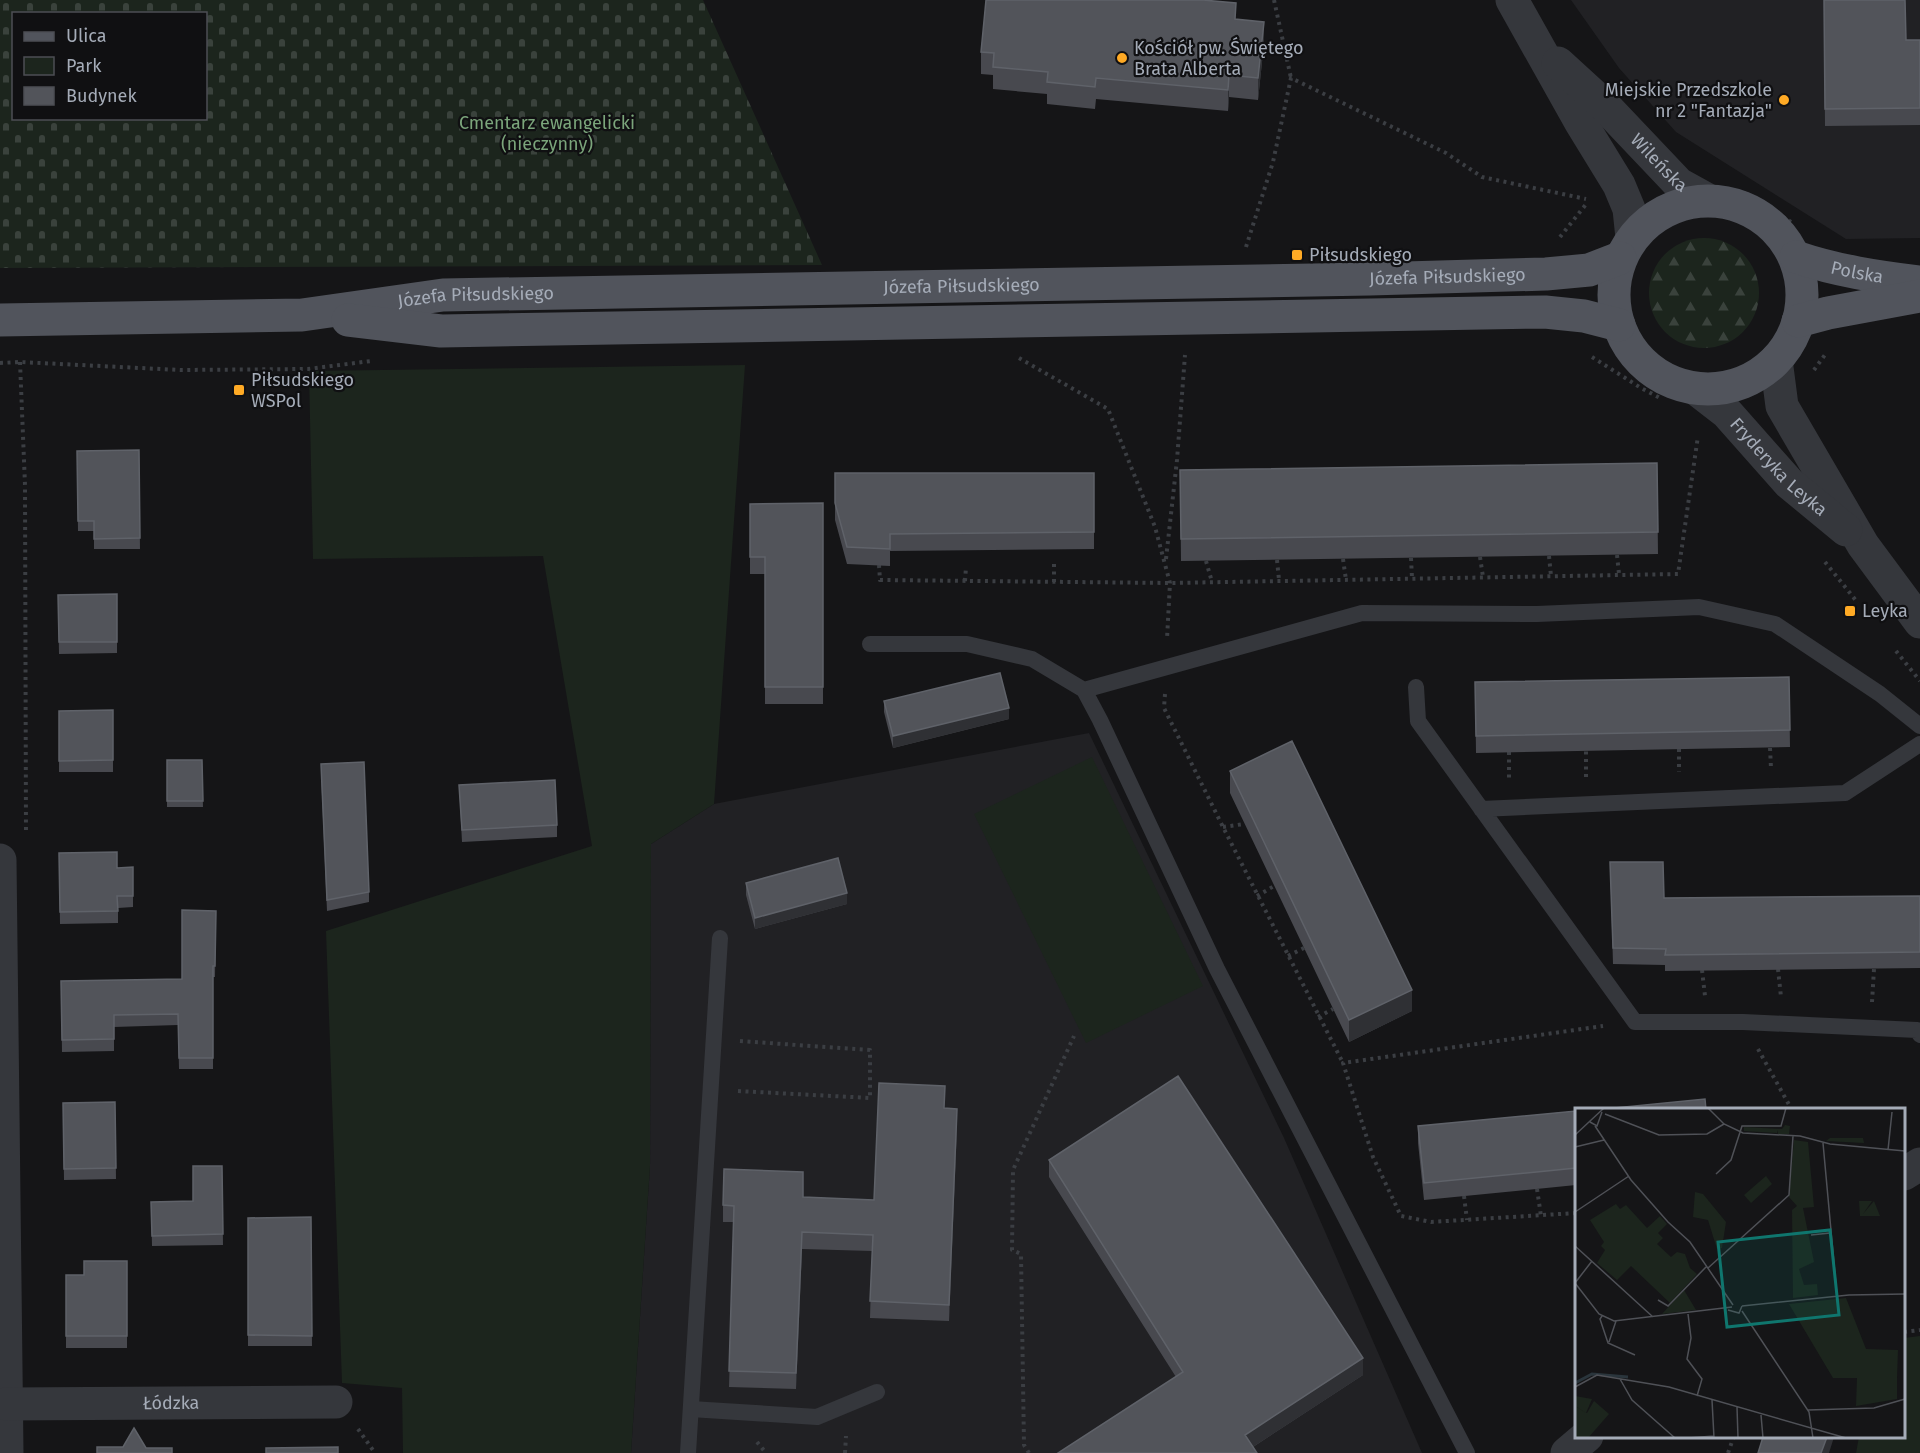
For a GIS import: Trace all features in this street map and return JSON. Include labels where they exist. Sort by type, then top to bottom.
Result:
[{"type":"main road","points":[[1708,200],[1734,204],[1757,214],[1781,234],[1796,257],[1801,276],[1803,301],[1789,342],[1776,360],[1765,370],[1740,384],[1682,395],[1668,380],[1644,364],[1631,348],[1619,325],[1614,303],[1616,276],[1626,248],[1653,218],[1666,210],[1694,201],[1708,200]]},
{"type":"main road","name":"Józefa Piłsudskiego","points":[[0,320],[302,315],[443,295],[1358,280],[1546,274],[1589,270],[1626,248]]},
{"type":"main road","name":"Polska","points":[[1796,257],[1826,268],[1920,282]]},
{"type":"main road","name":"Polska","points":[[1798,321],[1828,313],[1920,296]]},
{"type":"main road","name":"Józefa Piłsudskiego","points":[[302,315],[441,331],[1545,312],[1584,316],[1619,325]]},
{"type":"street","name":"Wileńska","points":[[1512,0],[1581,123],[1619,185],[1629,209],[1626,248]]},
{"type":"street","name":"Wileńska","points":[[1537,43],[1605,106],[1679,184],[1708,200]]},
{"type":"street","name":"Fryderyka Leyka","points":[[1776,360],[1782,406],[1863,545],[1920,622]]},
{"type":"street","name":"Fryderyka Leyka","points":[[1682,395],[1727,412],[1789,483],[1863,545]]},
{"type":"street","points":[[0,860],[7,1453]]},
{"type":"street","points":[[1905,1173],[1920,1164]]},
{"type":"street","name":"Łódzka","points":[[6,1404],[336,1402]]},
{"type":"street","points":[[1567,1453],[1586,1438]]},
{"type":"lane","points":[[1084,690],[1362,613],[1537,614],[1699,607],[1775,624],[1880,694],[1920,726]]},
{"type":"lane","points":[[870,644],[967,644],[1032,659],[1084,690],[1217,969],[1467,1453]]},
{"type":"lane","points":[[1416,687],[1418,721],[1635,1022],[1743,1022],[1917,1030],[1920,1035]]},
{"type":"lane","points":[[1481,809],[1845,793],[1920,744]]},
{"type":"lane","points":[[688,1453],[720,938]]},
{"type":"lane","points":[[691,1408],[817,1417],[877,1392]]},
{"type":"path","points":[[1245,251],[1273,162],[1291,78],[1274,0]]},
{"type":"path","points":[[1291,78],[1446,153],[1482,177],[1590,200]]},
{"type":"path","points":[[1165,563],[1177,460],[1185,354]]},
{"type":"path","points":[[1590,356],[1641,388],[1682,395]]},
{"type":"path","points":[[0,363],[20,362]]},
{"type":"path","points":[[879,565],[880,580],[1054,582],[1212,582],[1678,574],[1700,427]]},
{"type":"path","points":[[1617,555],[1619,574]]},
{"type":"path","points":[[1549,556],[1551,576]]},
{"type":"path","points":[[1480,557],[1483,577]]},
{"type":"path","points":[[1411,558],[1412,578]]},
{"type":"path","points":[[1343,559],[1346,580]]},
{"type":"path","points":[[1276,560],[1279,580]]},
{"type":"path","points":[[1206,561],[1212,582]]},
{"type":"path","points":[[1054,562],[1054,582]]},
{"type":"path","points":[[965,580],[966,567]]},
{"type":"path","points":[[1222,827],[1244,824]]},
{"type":"path","points":[[1257,896],[1274,886]]},
{"type":"path","points":[[1288,956],[1304,948]]},
{"type":"path","points":[[1872,1003],[1874,969]]},
{"type":"path","points":[[1318,1017],[1333,1009]]},
{"type":"path","points":[[1575,1213],[1431,1222],[1401,1216],[1373,1157],[1343,1064],[1635,1022]]},
{"type":"path","points":[[1743,1022],[1791,1108]]},
{"type":"path","points":[[1029,1453],[1024,1445],[1021,1254],[1012,1250],[1013,1170],[1074,1036]]},
{"type":"path","points":[[711,1090],[870,1098],[870,1050],[714,1040]]},
{"type":"path","points":[[1537,1189],[1541,1216]]},
{"type":"path","points":[[1464,1196],[1467,1220]]},
{"type":"path","points":[[1905,1332],[1920,1330]]},
{"type":"path","points":[[1728,1453],[1734,1438]]},
{"type":"shaded area","name":"Miejskie Przedszkole nr 2 \"Fantazja\"","points":[[1571,0],[1920,0],[1920,238],[1846,239],[1676,132],[1619,68]]},
{"type":"shaded area","points":[[1089,733],[1284,1138],[1422,1453],[631,1453],[650,1166],[651,844],[714,804]]},
{"type":"green space","name":"Cmentarz ewangelicki (nieczynny)","points":[[0,0],[703,0],[822,265],[0,268]]},
{"type":"green space","points":[[1704,238],[1725,243],[1743,254],[1754,272],[1759,293],[1754,314],[1743,332],[1725,343],[1704,348],[1683,343],[1665,332],[1654,314],[1649,293],[1654,272],[1665,254],[1683,243]]},
{"type":"green space","points":[[745,365],[714,804],[651,844],[650,1166],[631,1453],[403,1453],[402,1388],[342,1383],[326,931],[592,846],[543,556],[313,559],[309,371]]},
{"type":"green space","points":[[1092,757],[1203,986],[1086,1043],[974,814]]},
{"type":"green space","points":[[1920,1336],[1920,1453],[1856,1453],[1859,1438],[1905,1438],[1905,1338]]},
{"type":"building","name":"Kościół pw. Świętego Brata Alberta","points":[[986,0],[1203,0],[1236,3],[1235,19],[1264,22],[1258,78],[1229,75],[1228,90],[1096,78],[1095,87],[1047,82],[1048,72],[993,67],[994,53],[981,52]]},
{"type":"building","points":[[1824,0],[1905,0],[1906,40],[1920,40],[1920,108],[1825,109]]},
{"type":"building","points":[[139,450],[140,538],[94,539],[94,521],[78,521],[77,451]]},
{"type":"building","points":[[1657,463],[1658,532],[1181,539],[1180,470]]},
{"type":"building","points":[[835,473],[1094,473],[1094,532],[890,534],[890,549],[847,547],[835,503]]},
{"type":"building","points":[[823,503],[823,687],[765,687],[765,557],[750,557],[750,504]]},
{"type":"building","points":[[117,594],[117,642],[59,642],[58,595]]},
{"type":"building","points":[[1000,673],[1009,708],[893,736],[884,701]]},
{"type":"building","points":[[1789,677],[1790,730],[1476,736],[1475,682]]},
{"type":"building","points":[[113,710],[113,760],[59,761],[59,711]]},
{"type":"building","points":[[1292,741],[1412,990],[1349,1020],[1230,771]]},
{"type":"building","points":[[167,760],[202,760],[203,801],[167,801]]},
{"type":"building","points":[[364,762],[369,892],[327,900],[321,764]]},
{"type":"building","points":[[555,780],[557,825],[462,830],[459,785]]},
{"type":"building","points":[[117,852],[117,868],[133,867],[133,896],[117,896],[118,911],[60,912],[59,853]]},
{"type":"building","points":[[838,858],[847,893],[755,918],[746,883]]},
{"type":"building","points":[[1610,862],[1663,862],[1664,898],[1920,896],[1920,952],[1665,955],[1666,949],[1613,948]]},
{"type":"building","points":[[182,910],[216,911],[215,966],[213,966],[213,1058],[179,1058],[178,1014],[114,1015],[114,1039],[62,1040],[61,981],[182,979]]},
{"type":"building","points":[[1178,1076],[1363,1358],[1245,1435],[1257,1453],[1058,1453],[1183,1372],[1049,1160]]},
{"type":"building","points":[[879,1083],[945,1086],[944,1108],[957,1109],[949,1305],[870,1301],[873,1235],[802,1232],[796,1373],[729,1371],[734,1206],[723,1205],[724,1169],[803,1172],[803,1197],[874,1200]]},
{"type":"building","points":[[1705,1099],[1706,1108],[1614,1108]]},
{"type":"building","points":[[115,1102],[116,1168],[64,1169],[63,1103]]},
{"type":"building","points":[[1575,1111],[1575,1168],[1424,1183],[1418,1126]]},
{"type":"building","points":[[193,1166],[222,1166],[223,1234],[152,1236],[151,1202],[193,1201]]},
{"type":"building","points":[[311,1217],[312,1336],[248,1335],[248,1218]]},
{"type":"building","points":[[84,1261],[127,1261],[127,1336],[66,1336],[66,1275],[84,1275]]},
{"type":"building","points":[[134,1428],[146,1448],[172,1448],[172,1453],[97,1453],[97,1447],[123,1447]]},
{"type":"building","points":[[1763,1438],[1827,1438],[1821,1453],[1758,1453]]},
{"type":"building","points":[[338,1447],[338,1453],[266,1453],[266,1448]]},
{"type":"place","name":"Kościół pw. Świętego Brata Alberta","points":[[1122,58]]},
{"type":"place","name":"Miejskie Przedszkole nr 2 \"Fantazja\"","points":[[1784,100]]},
{"type":"place","name":"Piłsudskiego","points":[[1297,255]]},
{"type":"place","name":"Piłsudskiego WSPol","points":[[239,390]]},
{"type":"place","name":"Leyka","points":[[1850,611]]}]
